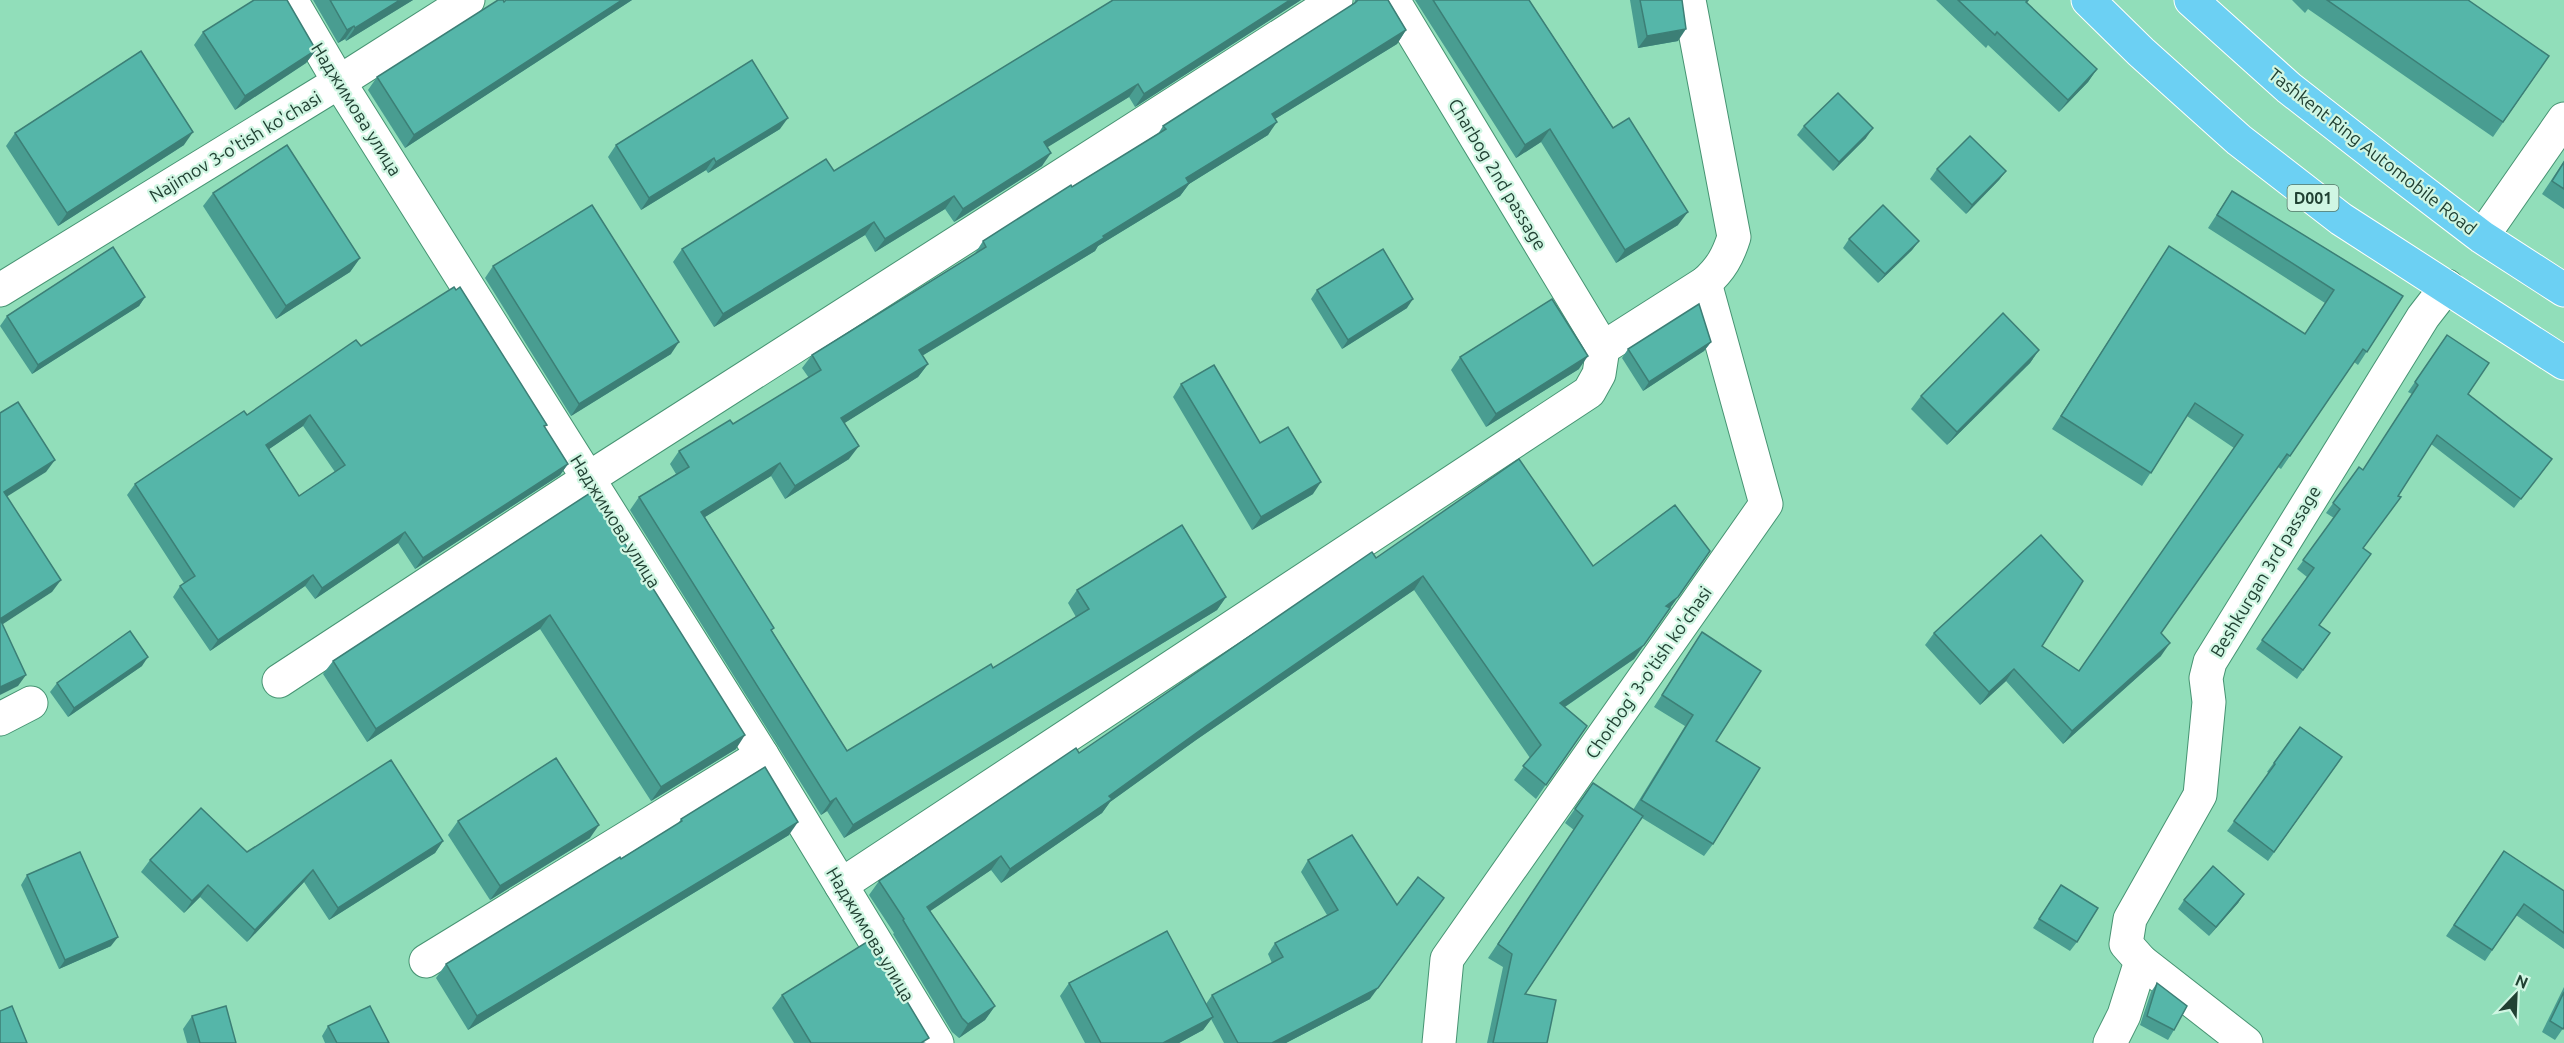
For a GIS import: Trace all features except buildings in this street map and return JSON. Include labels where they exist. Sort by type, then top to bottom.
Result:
[{"type":"highway","name":"D001","points":[[2088,0],[2141,52],[2239,140],[2341,219],[2564,363]]},
{"type":"highway","name":"Tashkent Ring Automobile Road","points":[[2191,0],[2289,88],[2482,237],[2564,290]]},
{"type":"street","name":"Наджимова улица","points":[[291,0],[339,82],[762,754],[938,1043]]},
{"type":"street","name":"Najimov 3-o'tish ko'chasi","points":[[0,290],[468,0]]},
{"type":"street","points":[[279,681],[590,478],[1336,0]]},
{"type":"street","name":"Charbog 2nd passage","points":[[1393,0],[1603,348]]},
{"type":"street","points":[[841,885],[1589,392],[1599,374],[1603,348],[1705,283],[1718,272],[1729,255],[1734,237],[1689,0]]},
{"type":"street","points":[[2482,237],[2564,119]]},
{"type":"street","name":"Chorbog' 3-o'tish ko'chasi","points":[[1439,1043],[1447,959],[1766,504],[1705,283]]},
{"type":"street","name":"Beshkurgan 3rd passage","points":[[2141,961],[2127,945],[2130,919],[2200,795],[2209,702],[2206,678],[2210,662],[2423,317],[2447,286]]},
{"type":"street","points":[[0,719],[31,704]]},
{"type":"street","points":[[426,961],[762,754]]},
{"type":"street","points":[[2110,1043],[2124,1015],[2141,961],[2246,1043]]}]
